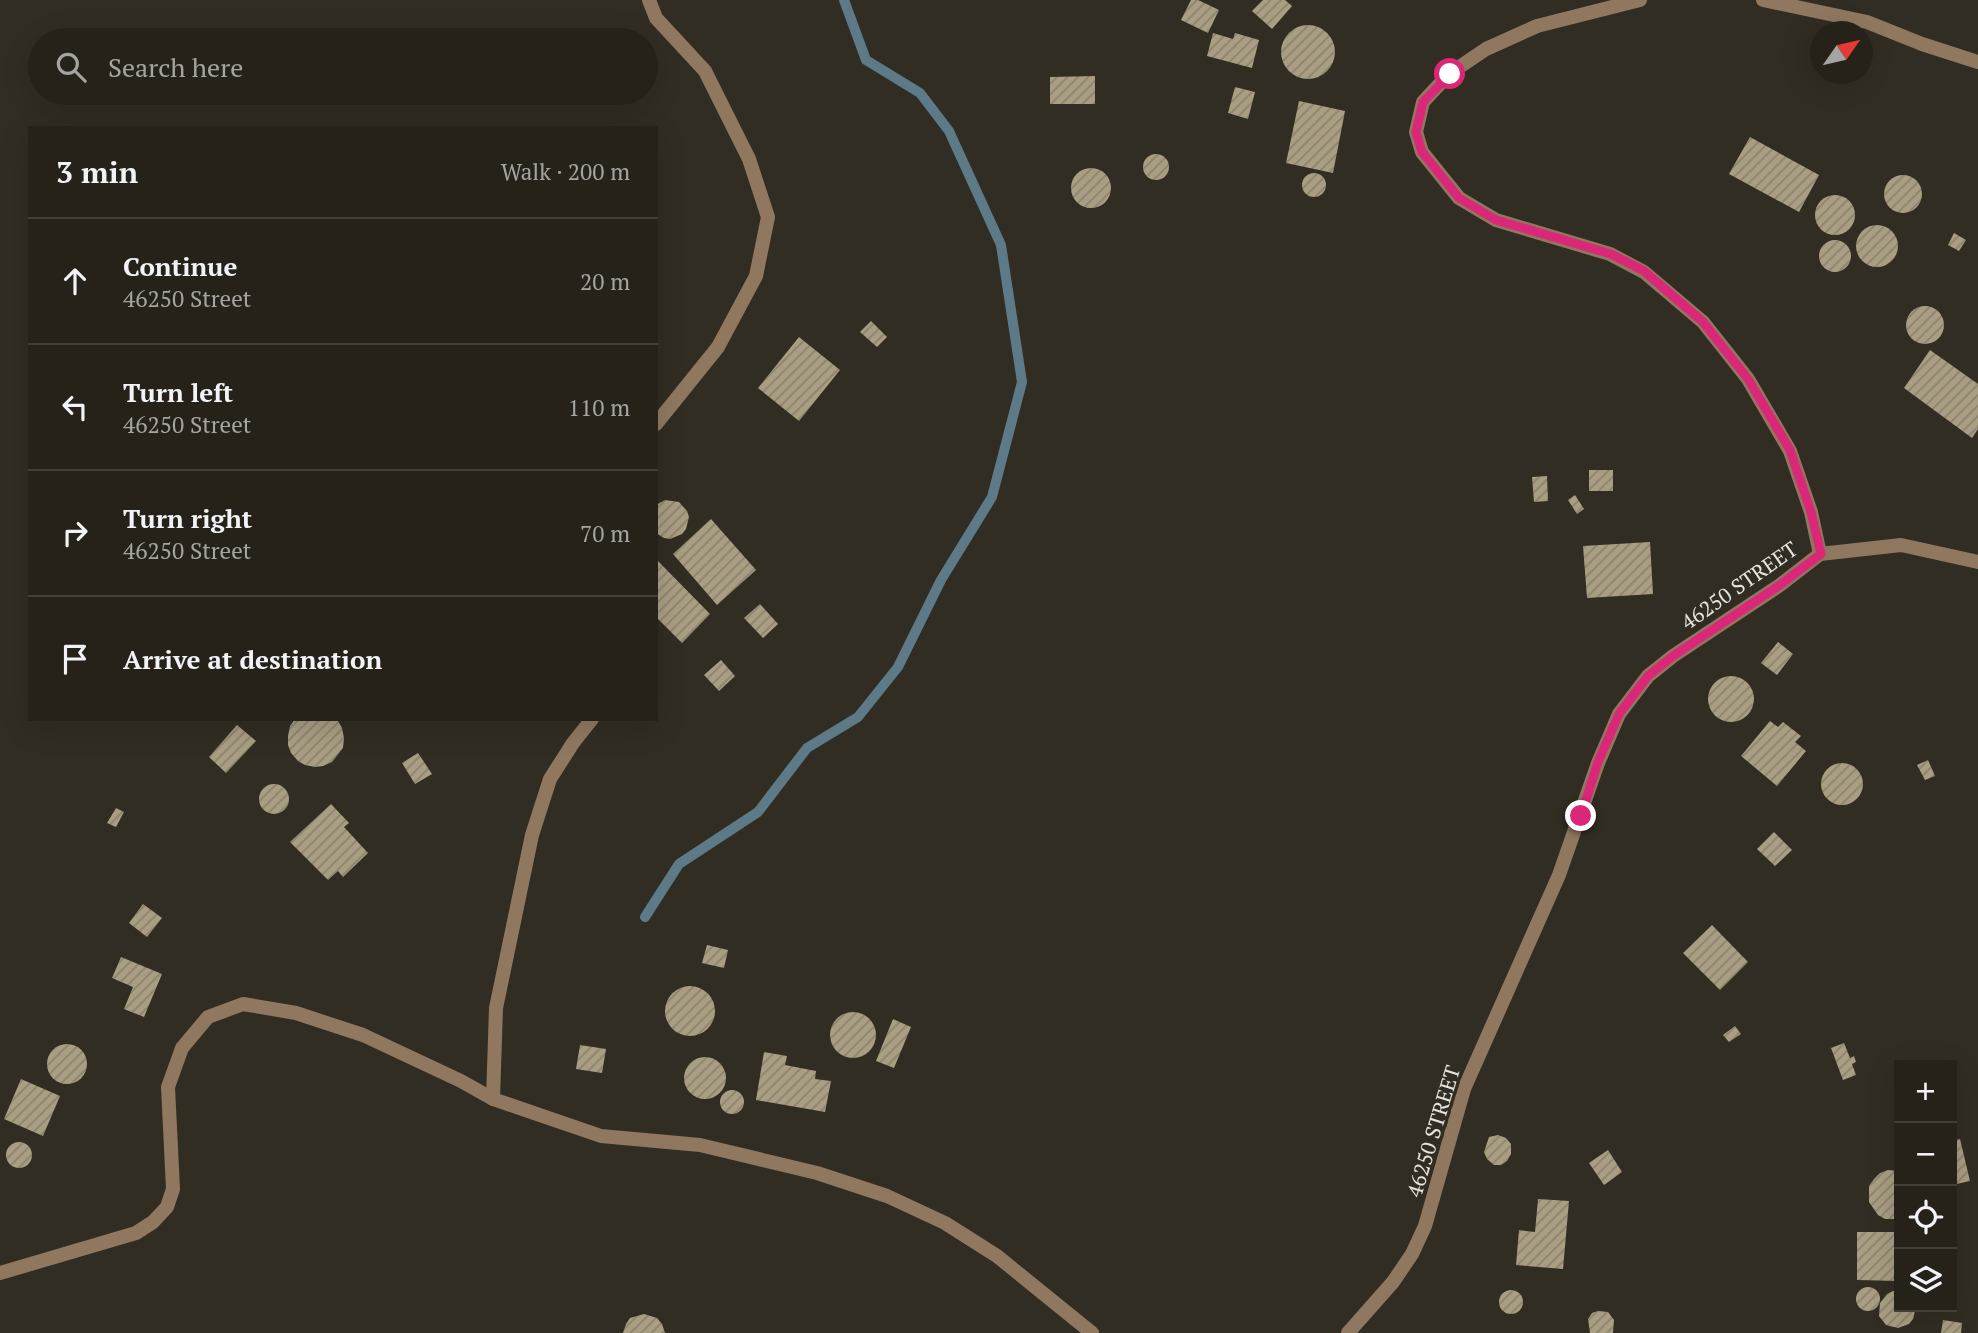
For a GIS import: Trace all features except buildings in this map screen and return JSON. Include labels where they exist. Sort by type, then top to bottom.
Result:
[{"type":"street","points":[[649,0],[656,18],[705,71],[749,159],[768,217],[756,276],[718,347],[658,422]]},
{"type":"street","name":"46250 STREET","points":[[1348,1333],[1394,1282],[1412,1254],[1425,1226],[1464,1089],[1559,876],[1598,762],[1619,714],[1648,676],[1673,656],[1780,585],[1821,554],[1811,512],[1790,450],[1748,379],[1703,322],[1644,271],[1611,254],[1496,220],[1459,198],[1422,152],[1416,132],[1423,102],[1450,74],[1486,49],[1536,26],[1640,0]]},
{"type":"street","points":[[1763,0],[1867,22],[1978,62]]},
{"type":"street","points":[[1821,554],[1901,545],[1978,562]]},
{"type":"street","points":[[493,1099],[496,1008],[532,835],[550,779],[590,721]]},
{"type":"street","points":[[0,1273],[136,1233],[153,1222],[167,1207],[173,1189],[168,1087],[182,1048],[208,1017],[243,1004],[296,1013],[363,1035],[493,1099],[601,1136],[700,1145],[817,1173],[887,1196],[945,1223],[997,1255],[1092,1333]]},
{"type":"waterway","points":[[645,917],[679,864],[758,812],[807,748],[858,717],[898,667],[941,580],[992,497],[1022,382],[1001,245],[949,131],[920,93],[866,60],[844,0]]},
{"type":"route","points":[[1450,74],[1423,102],[1416,132],[1422,152],[1459,198],[1496,220],[1611,254],[1644,271],[1703,322],[1748,379],[1790,450],[1811,512],[1821,554],[1648,676],[1619,714],[1598,762],[1581,816]]}]
